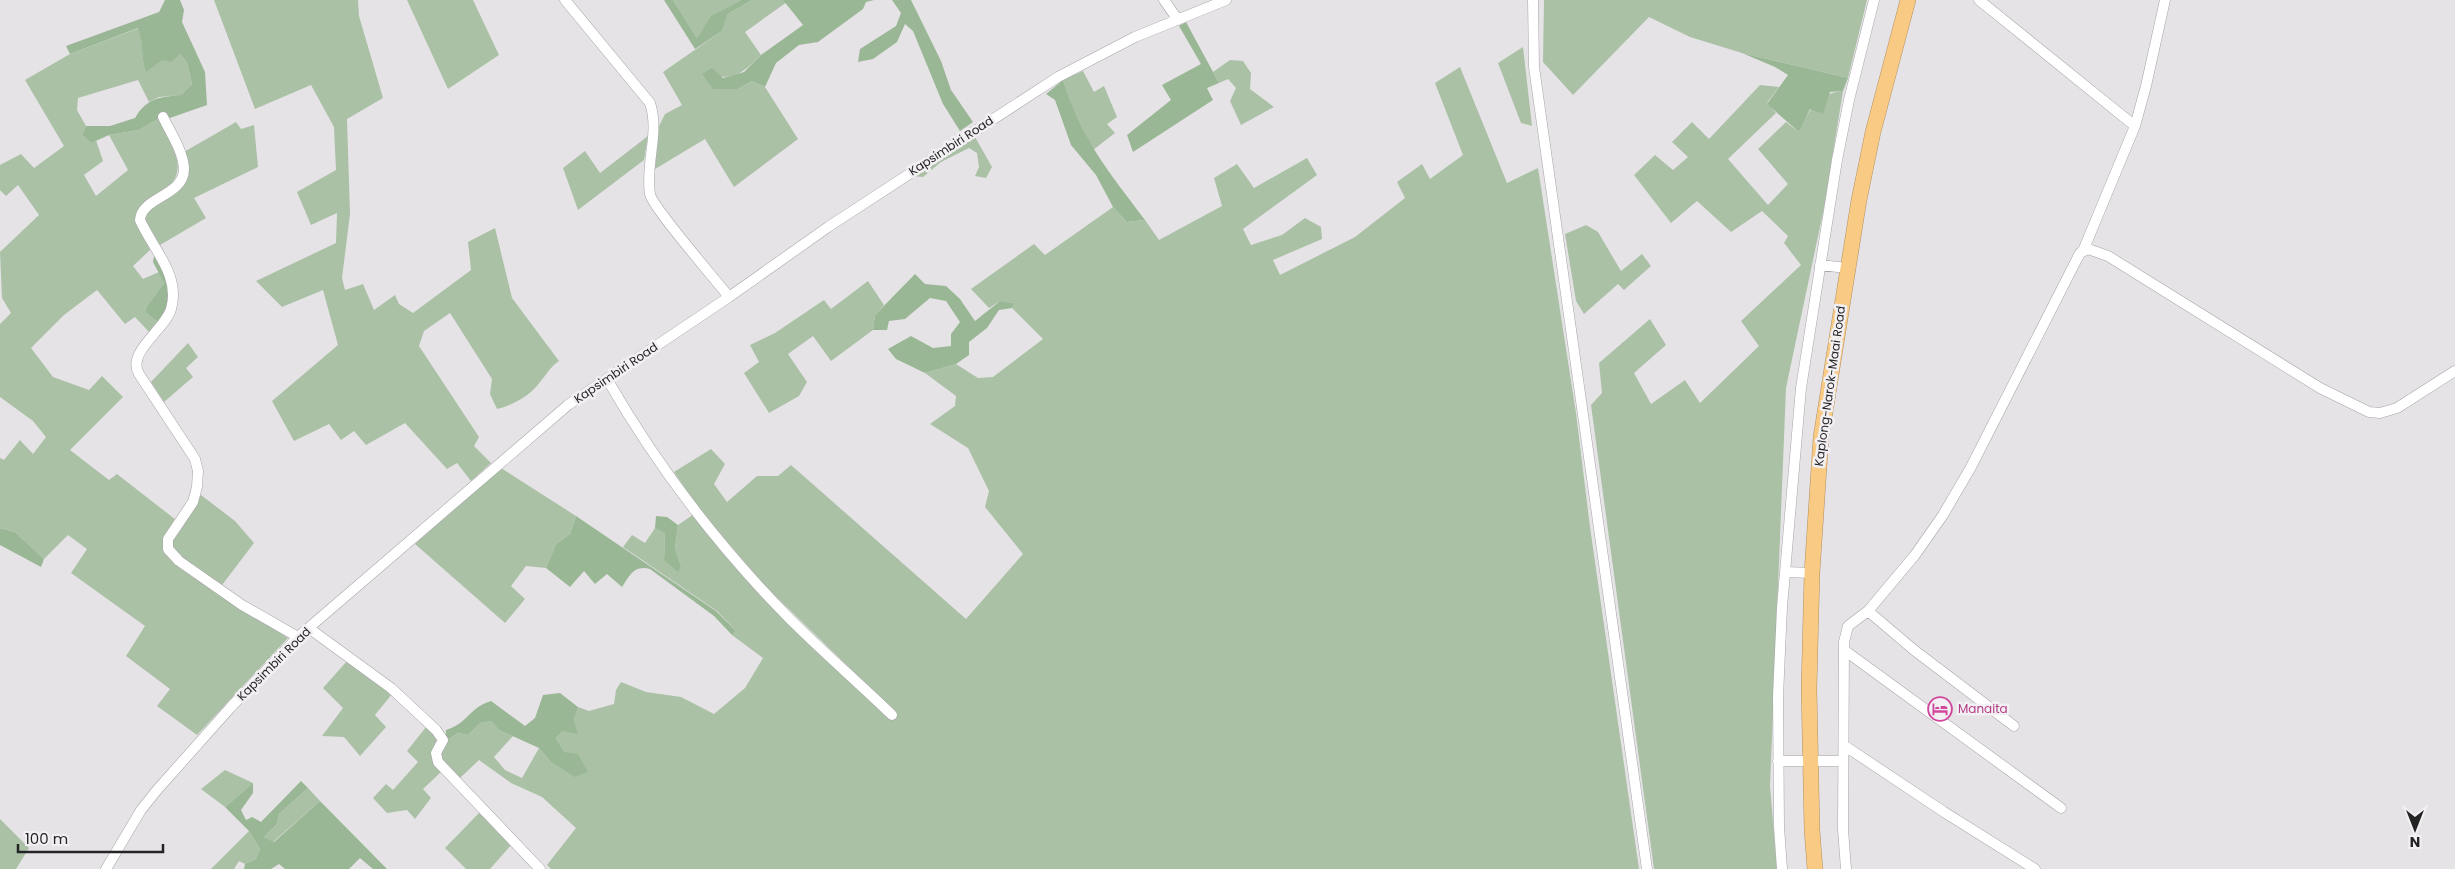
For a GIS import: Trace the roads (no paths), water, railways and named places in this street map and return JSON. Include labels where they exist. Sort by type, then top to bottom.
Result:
[{"type":"highway","name":"Kaplong-Narok-Maai Road","points":[[1815,869],[1810,760],[1812,572],[1821,437],[1847,268],[1873,132],[1908,0]]},
{"type":"street","points":[[565,0],[650,103],[655,117],[649,182],[653,204],[730,297]]},
{"type":"street","points":[[1164,0],[1178,20]]},
{"type":"street","name":"Kapsimbiri Road","points":[[106,869],[141,810],[157,790],[236,702],[298,637],[310,629],[568,405],[730,297],[828,227],[1058,77],[1135,37],[1226,0]]},
{"type":"street","points":[[1533,0],[1534,67],[1647,869]]},
{"type":"street","points":[[1782,869],[1778,761],[1778,696],[1801,388],[1849,100],[1874,0]]},
{"type":"street","points":[[1979,0],[2134,126]]},
{"type":"street","points":[[1846,869],[1843,830],[1843,761],[1845,746],[1844,650],[1848,626],[1868,611],[1915,555],[1954,495],[2073,264],[2084,250],[2134,126],[2146,86],[2165,0]]},
{"type":"street","points":[[163,116],[182,158],[183,175],[178,186],[143,210],[140,220],[170,277],[174,297],[167,320],[141,350],[136,366],[139,374],[194,459],[198,477],[193,502],[168,539],[168,549],[179,561],[242,606],[298,637]]},
{"type":"street","points":[[2084,250],[2101,252],[2120,262],[2196,312],[2255,345],[2320,388],[2369,412],[2387,412],[2397,408],[2455,371]]},
{"type":"street","points":[[1820,266],[1847,268]]},
{"type":"street","points":[[607,379],[630,420],[711,530],[791,620],[892,715]]},
{"type":"street","points":[[1786,572],[1812,572]]},
{"type":"street","points":[[1868,611],[1914,650],[2014,726]]},
{"type":"street","points":[[310,629],[391,688],[436,730],[443,740],[436,753],[438,762],[540,869]]},
{"type":"street","points":[[1844,650],[2061,808]]},
{"type":"street","points":[[1845,746],[1944,812],[2035,869]]},
{"type":"street","points":[[1778,761],[1843,761]]},
{"type":"place","name":"Manaita","points":[[1940,709]]}]
